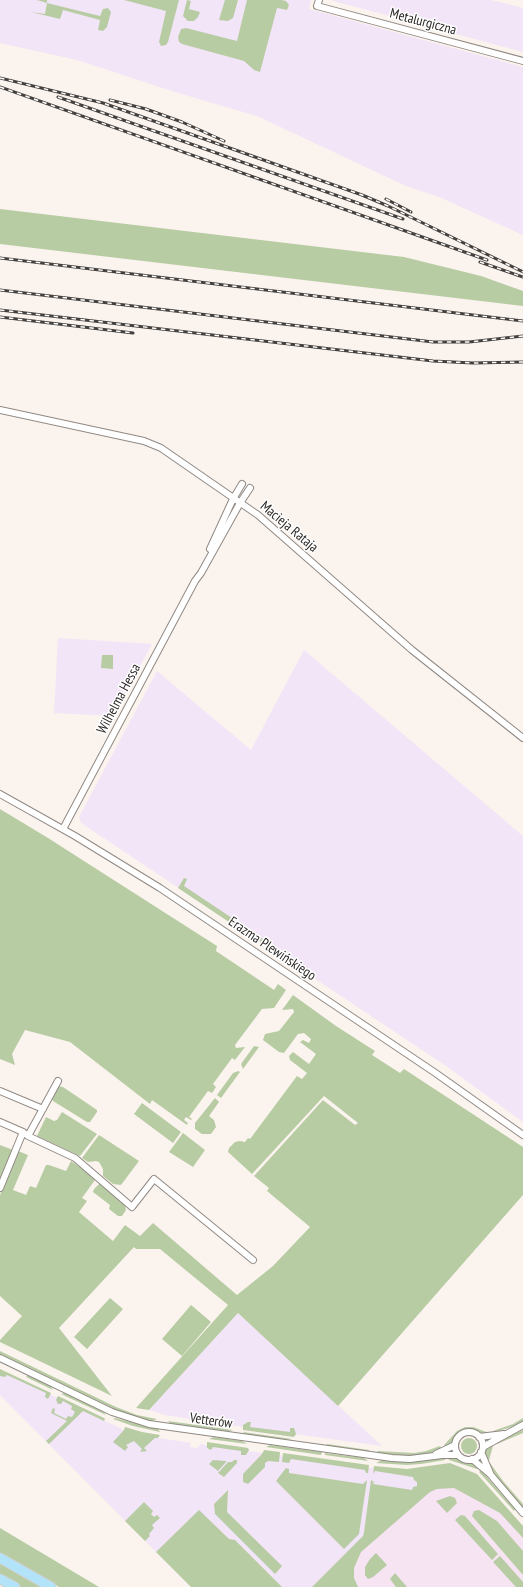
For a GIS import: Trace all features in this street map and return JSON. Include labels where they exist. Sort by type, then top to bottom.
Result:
[{"type":"main road","points":[[0,1558],[51,1587]]},
{"type":"main road","points":[[0,1579],[15,1587]]},
{"type":"street","name":"Metalurgiczna","points":[[318,3],[523,61]]},
{"type":"street","name":"Macieja Rataja","points":[[0,410],[144,441],[161,448],[278,531],[412,650],[523,738]]},
{"type":"street","name":"Wilhelma Hessa","points":[[195,581],[197,573],[212,545],[233,498],[242,484]]},
{"type":"street","name":"Wilhelma Hessa","points":[[63,829],[195,581],[250,488]]},
{"type":"street","name":"Erazma Plewińskiego","points":[[0,794],[63,829],[160,888],[434,1072],[523,1135]]},
{"type":"street","points":[[0,1188],[25,1134],[43,1109],[58,1080]]},
{"type":"street","points":[[0,1090],[43,1109]]},
{"type":"street","points":[[0,1122],[75,1158],[132,1207],[154,1179],[252,1260]]},
{"type":"street","name":"Vetterów","points":[[0,1358],[112,1412],[149,1424],[392,1458],[414,1459],[432,1456],[458,1455]]},
{"type":"street","points":[[490,1474],[482,1450],[482,1441],[479,1437],[472,1432],[464,1433],[458,1437],[455,1445],[458,1455],[464,1459],[472,1459],[478,1456],[482,1450],[506,1434],[523,1425]]},
{"type":"street","points":[[479,1437],[506,1434]]},
{"type":"street","name":"Vetterów","points":[[432,1456],[455,1445]]},
{"type":"street","points":[[472,1459],[490,1474],[523,1513]]},
{"type":"shaded area","points":[[0,0],[311,0],[309,9],[523,67],[523,235],[439,197],[406,186],[257,116],[178,93],[77,60],[0,43]]},
{"type":"shaded area","points":[[330,0],[491,0],[523,8],[523,52]]},
{"type":"shaded area","points":[[58,638],[152,644],[113,716],[54,713]]},
{"type":"shaded area","points":[[304,650],[523,836],[523,1122],[446,1066],[81,823],[79,817],[157,671],[251,750]]},
{"type":"shaded area","points":[[238,1313],[382,1446],[165,1415],[149,1410]]},
{"type":"shaded area","points":[[6,1373],[132,1434],[191,1443],[190,1447],[197,1448],[201,1444],[430,1476],[316,1587],[191,1587],[0,1395],[0,1375]]},
{"type":"shaded area","points":[[441,1478],[502,1509],[523,1531],[523,1587],[316,1587]]},
{"type":"green space","points":[[37,0],[47,0],[47,3]]},
{"type":"green space","points":[[124,0],[179,0],[166,45],[161,46],[159,42],[166,11]]},
{"type":"green space","points":[[187,0],[191,1],[189,9],[200,12],[194,21],[188,21],[183,16]]},
{"type":"green space","points":[[225,0],[238,0],[233,18],[228,21],[219,20]]},
{"type":"green space","points":[[247,0],[281,0],[286,1],[289,5],[287,10],[277,8],[260,72],[254,70],[244,61],[179,42],[178,37],[181,29],[186,28],[237,41]]},
{"type":"green space","points":[[47,3],[100,16],[103,9],[108,8],[111,12],[107,27],[103,31],[98,30],[100,20],[63,10],[60,19],[31,12],[45,14]]},
{"type":"green space","points":[[0,209],[404,257],[481,276],[523,291],[523,306],[0,244]]},
{"type":"green space","points":[[102,655],[113,655],[113,669],[101,668]]},
{"type":"green space","points":[[0,809],[217,946],[216,951],[274,990],[278,984],[286,990],[274,1008],[262,1009],[235,1045],[236,1048],[245,1047],[235,1060],[232,1058],[213,1084],[216,1087],[212,1093],[208,1091],[189,1117],[192,1119],[191,1120],[186,1117],[184,1120],[188,1123],[187,1125],[152,1100],[150,1104],[70,1042],[25,1030],[12,1054],[15,1065],[0,1059]]},
{"type":"green space","points":[[184,878],[187,879],[184,886],[238,922],[235,926],[178,888]]},
{"type":"green space","points":[[252,932],[272,945],[270,948],[250,935]]},
{"type":"green space","points":[[293,995],[336,1026],[375,1051],[372,1055],[400,1073],[404,1069],[523,1147],[523,1195],[338,1406],[238,1313],[149,1410],[136,1408],[228,1305],[160,1249],[136,1249],[134,1247],[59,1328],[112,1396],[0,1342],[0,1340],[22,1316],[0,1296],[0,1195],[18,1151],[28,1155],[13,1190],[26,1195],[30,1186],[36,1188],[46,1165],[66,1171],[71,1161],[91,1175],[95,1180],[82,1198],[87,1201],[79,1212],[113,1241],[125,1225],[140,1236],[153,1223],[237,1295],[273,1266],[310,1227],[267,1191],[269,1188],[254,1176],[323,1100],[355,1125],[358,1123],[324,1096],[252,1174],[228,1152],[229,1148],[235,1142],[245,1142],[248,1138],[250,1139],[297,1076],[302,1079],[307,1073],[290,1060],[289,1056],[293,1052],[309,1064],[316,1054],[300,1042],[303,1040],[309,1043],[311,1039],[304,1033],[298,1034],[284,1053],[279,1052],[263,1040],[265,1034],[279,1031],[294,1012],[293,1009],[282,1010]]},
{"type":"green space","points":[[254,1046],[259,1047],[243,1069],[241,1064]]},
{"type":"green space","points":[[238,1071],[240,1072],[221,1098],[217,1095],[233,1073]]},
{"type":"green space","points":[[58,1086],[63,1087],[97,1110],[90,1122],[87,1122],[53,1101],[51,1097]]},
{"type":"green space","points":[[215,1098],[219,1102],[209,1116],[214,1120],[216,1127],[211,1134],[202,1134],[195,1129],[195,1123]]},
{"type":"green space","points":[[142,1103],[181,1132],[173,1143],[134,1114]]},
{"type":"green space","points":[[62,1112],[97,1134],[80,1156],[37,1136],[46,1117],[54,1121],[57,1120]]},
{"type":"green space","points":[[183,1133],[205,1150],[193,1167],[169,1152]]},
{"type":"green space","points":[[99,1135],[139,1161],[121,1185],[113,1184],[103,1176],[103,1169],[99,1162],[88,1162],[82,1158]]},
{"type":"green space","points":[[0,1145],[13,1150],[0,1182]]},
{"type":"green space","points":[[100,1183],[125,1205],[126,1210],[122,1216],[118,1216],[109,1209],[110,1205],[93,1192]]},
{"type":"green space","points":[[110,1298],[123,1309],[87,1349],[74,1337]]},
{"type":"green space","points":[[191,1305],[211,1322],[182,1356],[162,1339]]},
{"type":"green space","points":[[0,1351],[116,1407],[137,1415],[157,1419],[152,1421],[118,1411],[0,1354]]},
{"type":"green space","points":[[0,1369],[51,1393],[48,1399],[45,1397],[46,1393],[7,1375],[5,1377],[0,1376]]},
{"type":"green space","points":[[28,1375],[50,1385],[53,1390],[26,1377]]},
{"type":"green space","points":[[65,1393],[103,1411],[106,1415],[61,1394]]},
{"type":"green space","points":[[58,1396],[104,1418],[104,1421],[83,1411],[49,1444],[46,1441],[67,1421],[51,1413],[53,1408],[55,1409],[54,1413],[66,1419],[68,1416],[72,1417],[75,1412],[71,1409],[72,1406],[63,1401],[61,1404],[58,1404],[56,1400]]},
{"type":"green space","points":[[115,1418],[158,1429],[160,1432],[133,1426],[113,1419]]},
{"type":"green space","points":[[523,1418],[523,1421],[514,1426],[493,1433],[493,1431],[513,1424]]},
{"type":"green space","points":[[168,1421],[233,1430],[226,1432],[171,1424]]},
{"type":"green space","points":[[251,1422],[250,1427],[290,1432],[290,1428],[294,1428],[296,1434],[294,1437],[243,1430],[243,1425]]},
{"type":"green space","points":[[125,1427],[160,1435],[144,1448],[147,1451],[140,1452],[142,1449],[134,1441],[126,1445],[128,1447],[125,1451],[113,1442]]},
{"type":"green space","points":[[465,1427],[473,1427],[489,1433],[484,1434],[472,1429],[463,1429],[456,1435],[450,1445],[445,1447],[444,1445],[457,1431]]},
{"type":"green space","points":[[523,1430],[523,1433],[497,1444],[496,1442]]},
{"type":"green space","points":[[243,1432],[292,1439],[285,1440],[246,1435]]},
{"type":"green space","points":[[214,1437],[242,1441],[247,1444],[209,1439]]},
{"type":"green space","points":[[466,1438],[472,1438],[477,1443],[475,1452],[472,1454],[466,1454],[461,1449],[461,1443]]},
{"type":"green space","points":[[207,1442],[248,1448],[249,1450],[246,1455],[241,1455],[241,1451],[213,1447],[211,1450],[207,1448]]},
{"type":"green space","points":[[327,1444],[369,1450],[369,1452],[326,1446]]},
{"type":"green space","points":[[492,1444],[493,1446],[489,1460],[487,1461],[485,1453],[487,1448]]},
{"type":"green space","points":[[270,1445],[322,1452],[321,1455],[266,1447]]},
{"type":"green space","points":[[440,1446],[442,1449],[428,1454],[396,1456],[377,1454],[378,1451],[414,1453]]},
{"type":"green space","points":[[264,1450],[280,1452],[279,1462],[268,1461],[265,1463],[265,1467],[248,1484],[243,1482],[243,1474]]},
{"type":"green space","points":[[283,1453],[369,1465],[368,1473],[366,1473],[365,1470],[291,1459],[289,1463],[282,1462]]},
{"type":"green space","points":[[325,1453],[364,1458],[368,1461],[325,1455]]},
{"type":"green space","points":[[445,1457],[445,1460],[421,1464],[407,1465],[376,1463],[382,1460],[412,1462]]},
{"type":"green space","points":[[448,1457],[454,1457],[464,1463],[475,1464],[479,1467],[477,1469],[449,1460]]},
{"type":"green space","points":[[213,1460],[226,1462],[218,1471],[209,1464]]},
{"type":"green space","points":[[237,1460],[237,1463],[224,1477],[218,1473],[228,1462],[232,1462]]},
{"type":"green space","points":[[450,1463],[477,1474],[523,1526],[523,1538],[500,1513],[454,1488],[437,1489],[430,1492],[361,1552],[354,1568],[354,1578],[358,1587],[312,1587],[363,1536],[371,1480],[374,1482],[373,1484],[412,1490],[413,1487],[417,1486],[417,1482],[413,1477],[375,1471],[373,1474],[374,1466],[407,1469]]},
{"type":"green space","points":[[490,1463],[523,1504],[523,1508],[499,1480],[489,1465]]},
{"type":"green space","points":[[286,1468],[289,1469],[289,1473],[363,1484],[367,1480],[359,1534],[344,1549],[276,1481]]},
{"type":"green space","points":[[481,1470],[515,1509],[514,1511],[479,1472]]},
{"type":"green space","points":[[228,1490],[227,1512],[282,1566],[275,1574],[215,1514],[214,1504]]},
{"type":"green space","points":[[450,1496],[455,1498],[457,1503],[447,1513],[436,1501]]},
{"type":"green space","points":[[144,1502],[153,1511],[151,1514],[154,1517],[157,1515],[160,1518],[152,1525],[154,1528],[149,1534],[150,1536],[145,1541],[125,1521]]},
{"type":"green space","points":[[199,1510],[229,1539],[235,1540],[282,1587],[191,1587],[156,1552]]},
{"type":"green space","points":[[479,1510],[497,1521],[523,1551],[523,1575],[472,1516],[474,1511]]},
{"type":"green space","points":[[461,1515],[465,1516],[498,1554],[492,1560],[455,1520]]},
{"type":"green space","points":[[0,1528],[99,1587],[59,1587],[0,1553]]},
{"type":"green space","points":[[376,1553],[387,1565],[373,1577],[368,1579],[365,1575],[365,1567]]},
{"type":"green space","points":[[500,1556],[523,1582],[523,1587],[516,1587],[493,1562]]},
{"type":"green space","points":[[0,1561],[46,1587],[21,1587],[0,1575]]},
{"type":"green space","points":[[395,1573],[407,1587],[396,1587],[390,1579]]},
{"type":"railway","points":[[0,78],[103,103],[362,195],[388,206],[523,272]]},
{"type":"railway","points":[[0,87],[487,260]]},
{"type":"railway","points":[[58,97],[403,219]]},
{"type":"railway","points":[[110,100],[146,109],[182,122],[224,141]]},
{"type":"railway","points":[[386,199],[411,212]]},
{"type":"railway","points":[[0,258],[523,321]]},
{"type":"railway","points":[[480,262],[523,277]]},
{"type":"railway","points":[[0,290],[433,342],[469,342],[523,336]]},
{"type":"railway","points":[[0,310],[433,361],[473,363],[523,362]]},
{"type":"railway","points":[[0,317],[133,333]]}]
